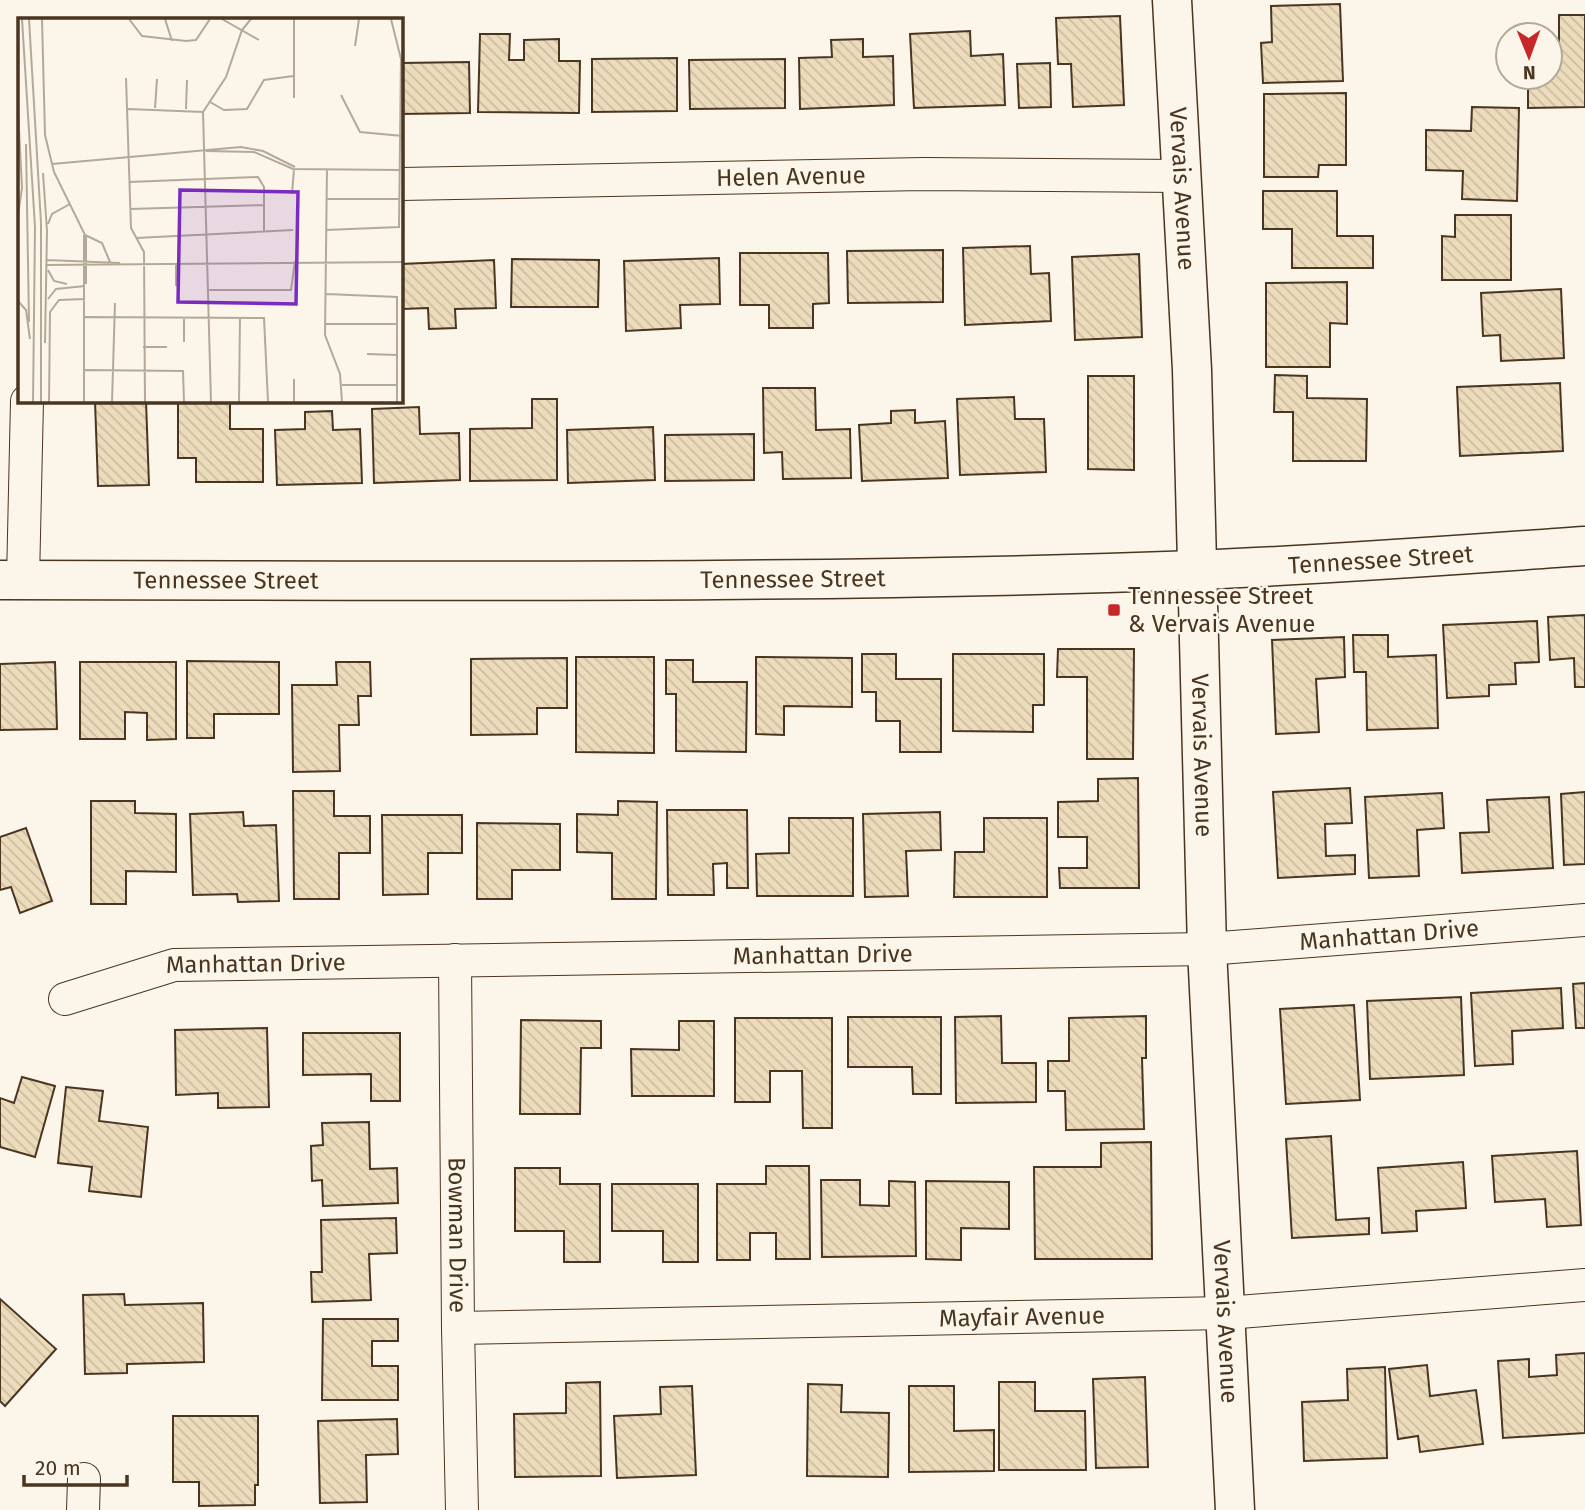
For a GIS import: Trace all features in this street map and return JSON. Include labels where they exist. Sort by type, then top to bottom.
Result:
[{"type":"main road","name":"Vervais Avenue","points":[[1172,0],[1192,370],[1207,948],[1235,1510]]},
{"type":"main road","name":"Tennessee Street","points":[[12,580],[683,582],[1197,570],[1585,546]]},
{"type":"street","name":"Helen Avenue","points":[[402,184],[924,174],[1183,176]]},
{"type":"street","points":[[12,580],[27,402]]},
{"type":"street","name":"Manhattan Drive","points":[[65,999],[174,965],[1207,948],[1585,920]]},
{"type":"street","name":"Bowman Drive","points":[[455,960],[462,1510]]},
{"type":"street","name":"Mayfair Avenue","points":[[458,1328],[1226,1313],[1585,1285]]},
{"type":"street","points":[[83,1510],[84,1479]]},
{"type":"building","points":[[1340,4],[1343,81],[1263,83],[1261,43],[1272,42],[1271,6]]},
{"type":"building","points":[[1559,15],[1585,15],[1585,107],[1528,108],[1528,91],[1564,91],[1564,21],[1559,21]]},
{"type":"building","points":[[1120,16],[1124,105],[1073,107],[1071,64],[1058,64],[1056,18]]},
{"type":"building","points":[[970,31],[971,56],[1003,54],[1005,105],[914,108],[910,34]]},
{"type":"building","points":[[480,34],[510,34],[509,60],[524,60],[524,40],[559,39],[559,61],[580,61],[579,113],[478,112]]},
{"type":"building","points":[[863,39],[863,57],[893,56],[894,105],[800,109],[799,58],[832,57],[831,40]]},
{"type":"building","points":[[677,58],[677,111],[592,112],[592,59]]},
{"type":"building","points":[[785,59],[785,108],[690,109],[689,60]]},
{"type":"building","points":[[469,62],[470,113],[402,114],[402,63]]},
{"type":"building","points":[[1050,63],[1051,107],[1019,108],[1017,64]]},
{"type":"building","points":[[1346,93],[1346,165],[1319,165],[1318,177],[1264,177],[1264,94]]},
{"type":"building","points":[[1472,107],[1519,108],[1517,201],[1462,199],[1463,171],[1426,170],[1426,130],[1471,131]]},
{"type":"building","points":[[1263,191],[1337,191],[1337,236],[1373,236],[1373,268],[1292,268],[1292,229],[1263,229]]},
{"type":"building","points":[[1455,215],[1511,215],[1511,280],[1442,280],[1442,236],[1455,237]]},
{"type":"building","points":[[1030,246],[1031,274],[1049,273],[1051,321],[965,325],[963,248]]},
{"type":"building","points":[[943,250],[943,302],[848,303],[847,251]]},
{"type":"building","points":[[740,253],[828,253],[829,303],[813,304],[813,328],[769,328],[769,305],[740,305]]},
{"type":"building","points":[[1139,254],[1142,337],[1075,340],[1072,257]]},
{"type":"building","points":[[719,258],[720,304],[680,305],[681,328],[626,331],[624,261]]},
{"type":"building","points":[[512,259],[599,260],[598,307],[511,307]]},
{"type":"building","points":[[494,260],[496,308],[455,309],[456,328],[429,329],[428,308],[403,309],[402,264]]},
{"type":"building","points":[[1347,282],[1347,324],[1330,323],[1330,367],[1266,367],[1266,283]]},
{"type":"building","points":[[1561,289],[1564,358],[1501,361],[1500,335],[1483,336],[1481,293]]},
{"type":"building","points":[[1275,375],[1307,376],[1307,398],[1367,399],[1366,461],[1293,461],[1293,412],[1274,412]]},
{"type":"building","points":[[1088,376],[1134,376],[1134,470],[1088,469]]},
{"type":"building","points":[[1560,383],[1563,451],[1460,456],[1457,387]]},
{"type":"building","points":[[763,388],[815,388],[816,430],[850,429],[851,478],[783,479],[782,452],[764,453]]},
{"type":"building","points":[[1014,397],[1015,419],[1044,419],[1046,472],[960,475],[957,399]]},
{"type":"building","points":[[532,399],[557,399],[557,480],[470,481],[470,429],[532,428]]},
{"type":"building","points":[[95,402],[146,402],[149,485],[98,486]]},
{"type":"building","points":[[178,402],[230,402],[230,429],[263,429],[263,482],[196,482],[196,458],[178,458]]},
{"type":"building","points":[[419,407],[420,434],[459,433],[460,480],[374,483],[372,409]]},
{"type":"building","points":[[915,410],[915,423],[945,421],[948,478],[862,481],[859,425],[891,423],[891,411]]},
{"type":"building","points":[[332,411],[333,430],[360,429],[362,483],[277,485],[275,430],[305,429],[305,412]]},
{"type":"building","points":[[653,427],[655,480],[568,483],[567,430]]},
{"type":"building","points":[[754,434],[754,480],[665,481],[665,435]]},
{"type":"building","points":[[1585,615],[1585,687],[1575,687],[1574,658],[1550,660],[1548,617]]},
{"type":"building","points":[[1537,621],[1539,662],[1515,663],[1516,684],[1489,685],[1489,696],[1447,698],[1443,625]]},
{"type":"building","points":[[1353,635],[1388,635],[1388,657],[1436,655],[1438,728],[1367,730],[1366,672],[1354,672]]},
{"type":"building","points":[[1344,637],[1345,677],[1316,679],[1319,732],[1276,734],[1272,640]]},
{"type":"building","points":[[1058,649],[1134,649],[1133,759],[1087,759],[1087,677],[1057,677]]},
{"type":"building","points":[[862,654],[896,654],[896,679],[941,679],[941,752],[900,752],[900,721],[876,721],[876,692],[862,692]]},
{"type":"building","points":[[953,654],[1044,654],[1044,705],[1033,705],[1033,732],[953,731]]},
{"type":"building","points":[[576,657],[654,657],[654,753],[576,752]]},
{"type":"building","points":[[756,657],[852,658],[852,707],[784,706],[784,735],[756,734]]},
{"type":"building","points":[[567,658],[567,708],[537,708],[537,734],[471,735],[471,659]]},
{"type":"building","points":[[666,660],[693,660],[693,682],[747,682],[746,752],[676,751],[676,694],[666,694]]},
{"type":"building","points":[[187,661],[279,662],[279,714],[214,714],[214,738],[187,738]]},
{"type":"building","points":[[55,662],[57,729],[0,730],[0,664]]},
{"type":"building","points":[[80,662],[176,662],[176,739],[147,740],[147,713],[125,712],[125,739],[80,739]]},
{"type":"building","points":[[336,662],[370,662],[371,696],[358,696],[359,725],[339,725],[340,771],[293,772],[292,685],[337,685]]},
{"type":"building","points":[[1138,778],[1139,888],[1060,888],[1059,868],[1087,868],[1087,837],[1058,837],[1058,802],[1098,801],[1098,779]]},
{"type":"building","points":[[1350,788],[1352,823],[1325,824],[1326,856],[1355,855],[1355,874],[1278,878],[1273,792]]},
{"type":"building","points":[[293,791],[334,791],[334,816],[370,816],[370,853],[339,853],[339,899],[294,899]]},
{"type":"building","points":[[1585,792],[1585,864],[1564,865],[1561,794]]},
{"type":"building","points":[[1442,793],[1444,828],[1417,830],[1419,876],[1369,878],[1365,797]]},
{"type":"building","points":[[1549,797],[1553,868],[1462,873],[1460,833],[1489,832],[1487,800]]},
{"type":"building","points":[[91,801],[135,801],[135,813],[176,814],[176,872],[126,871],[126,904],[91,904]]},
{"type":"building","points":[[618,801],[657,802],[656,899],[612,899],[612,853],[577,852],[577,814],[618,815]]},
{"type":"building","points":[[667,810],[747,810],[748,888],[727,888],[727,863],[713,864],[714,895],[668,895]]},
{"type":"building","points":[[243,812],[244,826],[276,825],[279,901],[238,902],[237,894],[193,895],[190,814]]},
{"type":"building","points":[[940,812],[941,850],[906,851],[908,896],[865,897],[863,814]]},
{"type":"building","points":[[382,815],[462,815],[462,853],[428,853],[428,894],[383,895]]},
{"type":"building","points":[[789,818],[853,818],[853,896],[757,896],[756,854],[789,853]]},
{"type":"building","points":[[984,818],[1047,818],[1047,897],[954,897],[955,852],[984,852]]},
{"type":"building","points":[[477,823],[560,824],[560,870],[512,870],[512,899],[477,899]]},
{"type":"building","points":[[26,828],[52,901],[20,913],[11,887],[0,890],[0,837]]},
{"type":"building","points":[[1585,983],[1585,1028],[1576,1028],[1573,984]]},
{"type":"building","points":[[1561,988],[1563,1028],[1512,1031],[1513,1064],[1475,1066],[1471,993]]},
{"type":"building","points":[[1461,997],[1464,1075],[1370,1079],[1367,1001]]},
{"type":"building","points":[[1354,1005],[1360,1100],[1286,1104],[1280,1009]]},
{"type":"building","points":[[1001,1016],[1002,1063],[1036,1063],[1036,1102],[956,1103],[955,1017]]},
{"type":"building","points":[[1146,1016],[1146,1058],[1142,1058],[1144,1129],[1066,1130],[1065,1091],[1048,1091],[1048,1061],[1069,1061],[1069,1018]]},
{"type":"building","points":[[848,1017],[941,1017],[941,1094],[913,1094],[912,1067],[848,1067]]},
{"type":"building","points":[[735,1018],[832,1018],[832,1128],[803,1128],[802,1071],[770,1071],[770,1102],[735,1102]]},
{"type":"building","points":[[521,1020],[601,1021],[601,1048],[581,1048],[580,1114],[520,1114]]},
{"type":"building","points":[[679,1021],[714,1021],[714,1096],[632,1096],[631,1049],[679,1050]]},
{"type":"building","points":[[267,1028],[269,1107],[218,1108],[218,1093],[176,1095],[175,1030]]},
{"type":"building","points":[[303,1033],[400,1033],[400,1101],[371,1101],[371,1074],[303,1075]]},
{"type":"building","points":[[22,1077],[55,1086],[35,1157],[0,1147],[0,1098],[14,1103]]},
{"type":"building","points":[[66,1087],[103,1091],[99,1121],[148,1127],[141,1197],[89,1191],[92,1167],[58,1163]]},
{"type":"building","points":[[369,1122],[370,1169],[397,1168],[398,1203],[323,1206],[322,1180],[312,1181],[311,1146],[323,1145],[322,1123]]},
{"type":"building","points":[[1331,1136],[1336,1220],[1369,1218],[1369,1234],[1292,1238],[1286,1139]]},
{"type":"building","points":[[1151,1142],[1152,1259],[1035,1259],[1034,1167],[1101,1167],[1101,1143]]},
{"type":"building","points":[[1577,1151],[1581,1225],[1547,1227],[1545,1199],[1495,1202],[1492,1156]]},
{"type":"building","points":[[1463,1162],[1466,1208],[1416,1211],[1417,1231],[1382,1233],[1378,1168]]},
{"type":"building","points":[[766,1166],[809,1166],[810,1259],[776,1259],[776,1233],[750,1233],[750,1260],[717,1260],[717,1184],[766,1184]]},
{"type":"building","points":[[515,1168],[560,1168],[560,1184],[600,1184],[600,1262],[564,1262],[564,1231],[515,1231]]},
{"type":"building","points":[[821,1180],[860,1180],[860,1205],[889,1206],[889,1181],[915,1182],[916,1256],[822,1257]]},
{"type":"building","points":[[926,1181],[1009,1182],[1009,1229],[961,1228],[961,1260],[926,1259]]},
{"type":"building","points":[[612,1184],[698,1184],[698,1262],[663,1262],[663,1231],[612,1231]]},
{"type":"building","points":[[396,1218],[397,1253],[369,1254],[371,1300],[312,1302],[311,1272],[322,1272],[321,1220]]},
{"type":"building","points":[[124,1294],[125,1305],[203,1303],[204,1362],[127,1364],[127,1373],[85,1374],[83,1295]]},
{"type":"building","points":[[0,1299],[56,1349],[5,1406],[0,1401]]},
{"type":"building","points":[[323,1319],[398,1319],[398,1341],[372,1341],[372,1366],[398,1366],[398,1400],[322,1400]]},
{"type":"building","points":[[1585,1353],[1585,1433],[1503,1438],[1498,1361],[1529,1359],[1529,1377],[1557,1375],[1556,1355]]},
{"type":"building","points":[[1427,1365],[1430,1396],[1476,1390],[1483,1444],[1420,1452],[1418,1436],[1398,1439],[1389,1369]]},
{"type":"building","points":[[1385,1367],[1387,1458],[1304,1461],[1302,1402],[1348,1400],[1347,1369]]},
{"type":"building","points":[[1145,1377],[1148,1467],[1096,1468],[1093,1379]]},
{"type":"building","points":[[600,1382],[601,1476],[515,1477],[514,1414],[566,1413],[566,1383]]},
{"type":"building","points":[[999,1382],[1035,1382],[1035,1411],[1085,1411],[1086,1470],[999,1470]]},
{"type":"building","points":[[808,1384],[842,1385],[841,1412],[889,1413],[888,1477],[807,1476]]},
{"type":"building","points":[[692,1386],[696,1475],[617,1478],[614,1416],[661,1414],[660,1387]]},
{"type":"building","points":[[909,1386],[954,1386],[954,1431],[994,1430],[994,1471],[909,1472]]},
{"type":"building","points":[[173,1416],[258,1416],[258,1485],[255,1485],[255,1505],[199,1506],[199,1482],[173,1482]]},
{"type":"building","points":[[397,1419],[398,1454],[366,1455],[367,1502],[320,1503],[318,1421]]},
{"type":"place","name":"Tennessee Street & Vervais Avenue","points":[[1114,610]]}]
